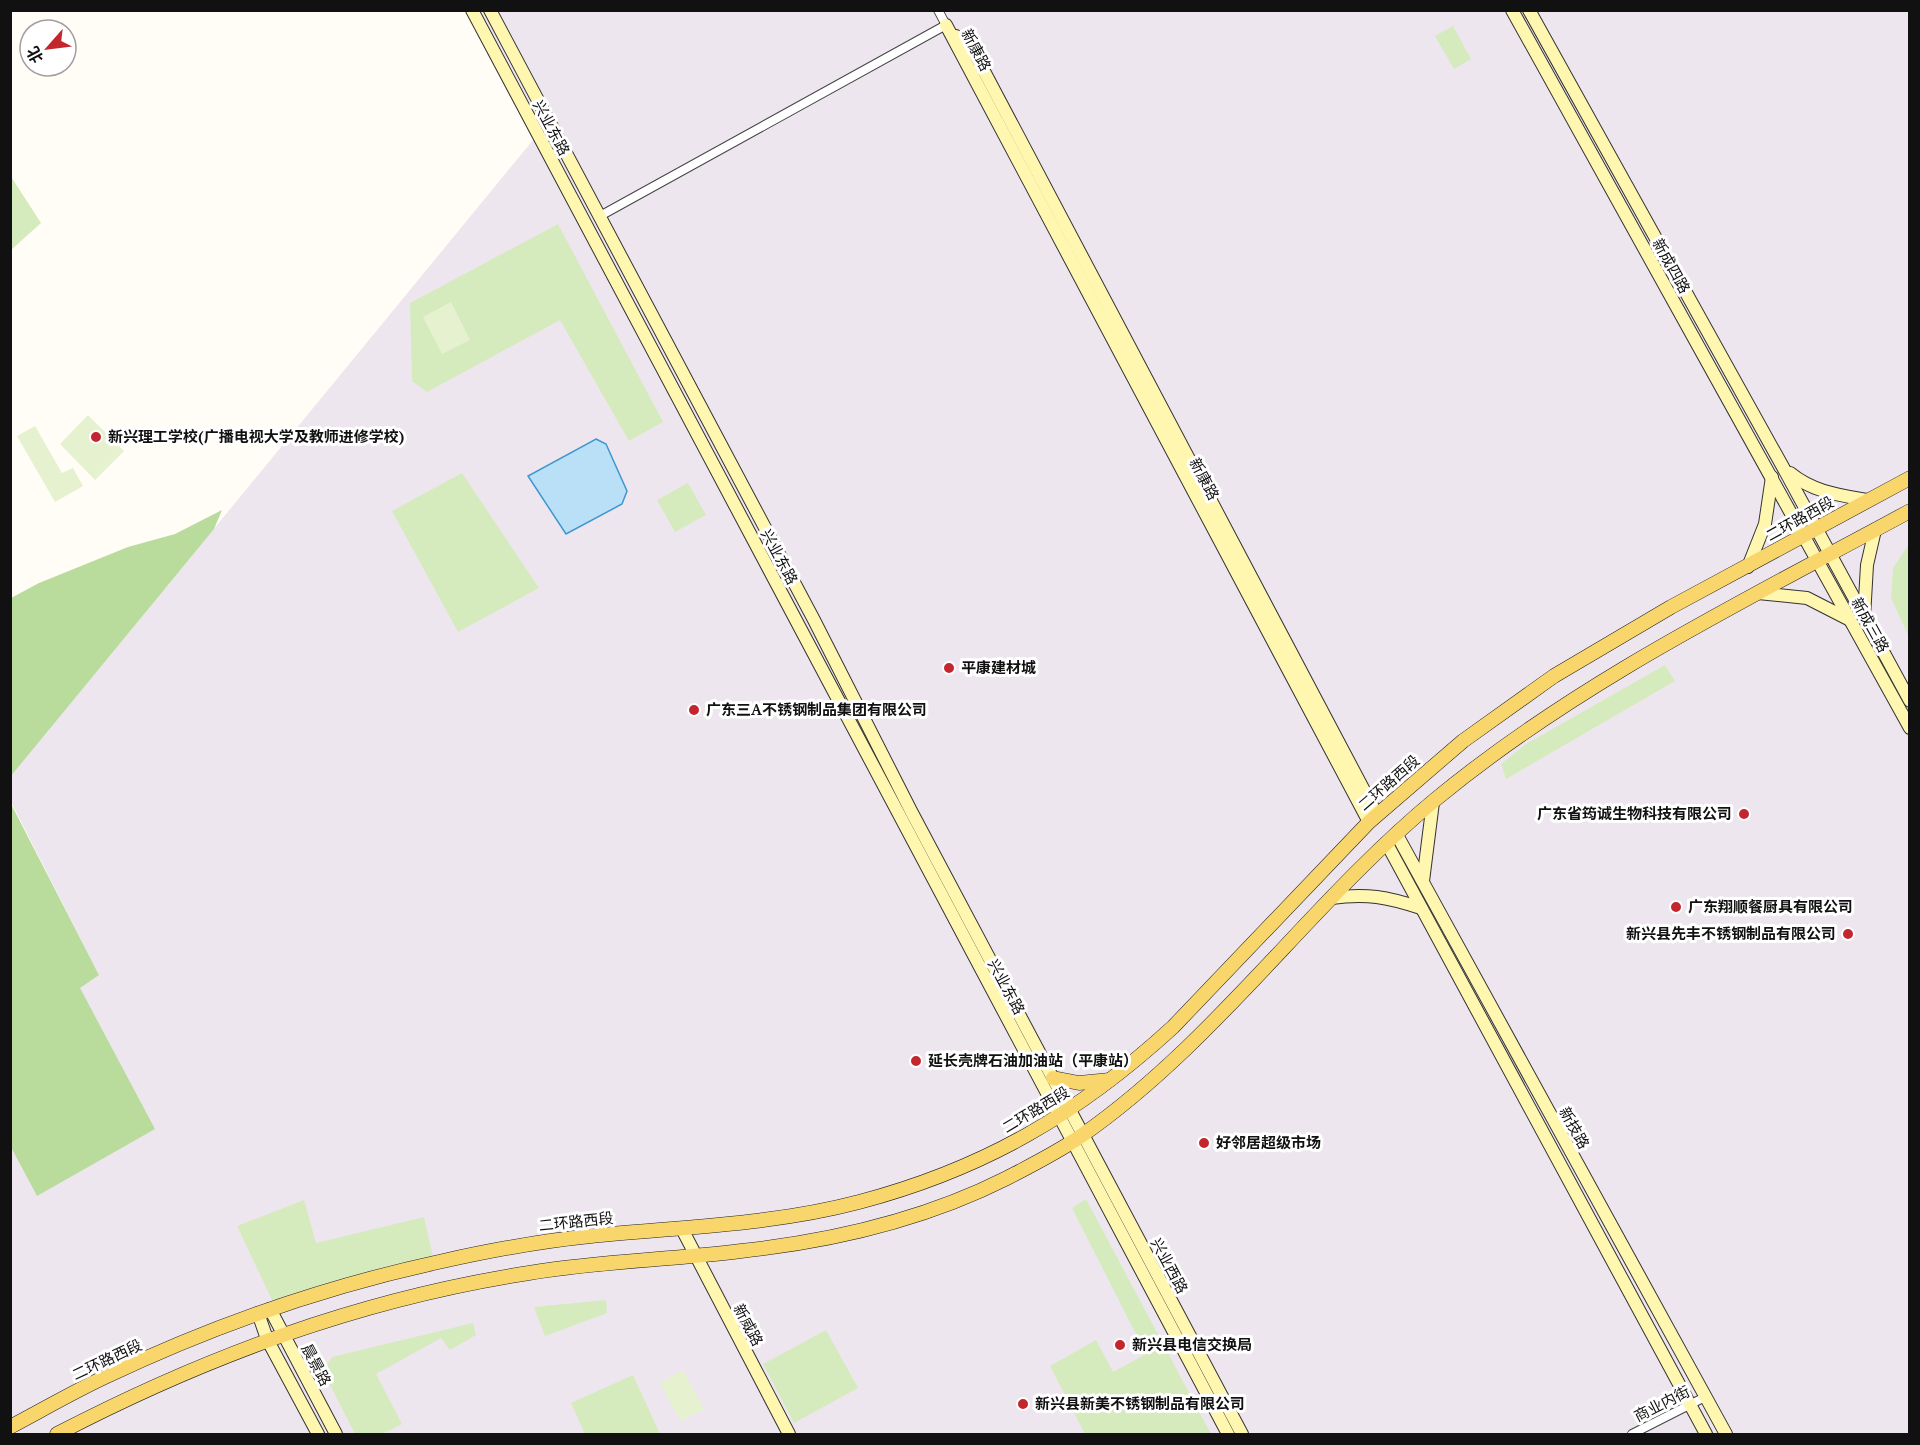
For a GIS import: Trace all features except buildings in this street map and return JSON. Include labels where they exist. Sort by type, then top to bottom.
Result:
[{"type":"main road","name":"二环路西段","points":[[10,1427],[104,1377],[264,1311],[430,1264],[522,1245],[751,1221],[856,1203],[964,1168],[1064,1114],[1112,1080],[1173,1027],[1373,819],[1463,741],[1554,676],[1671,607],[1910,478]]},
{"type":"main road","points":[[57,1434],[181,1373],[267,1339],[368,1306],[452,1286],[568,1268],[789,1245],[857,1232],[949,1204],[995,1184],[1077,1139],[1156,1077],[1206,1030],[1331,898],[1392,839],[1479,765],[1575,699],[1758,592],[1910,511]]},
{"type":"main road","points":[[1053,1078],[1079,1083],[1112,1080]]},
{"type":"street","name":"兴业东路","points":[[472,10],[1064,1114]]},
{"type":"street","name":"兴业东路","points":[[490,10],[814,620],[911,811],[1053,1078],[1064,1114]]},
{"type":"street","points":[[600,216],[946,25],[938,10]]},
{"type":"street","name":"新成四路","points":[[1512,10],[1772,477],[1810,532]]},
{"type":"street","name":"新成四路","points":[[1529,10],[1784,469],[1810,532]]},
{"type":"street","name":"新康路","points":[[946,25],[976,56],[1373,819]]},
{"type":"street","points":[[1784,469],[1803,484],[1825,493],[1867,501]]},
{"type":"street","points":[[1748,567],[1765,524],[1772,477]]},
{"type":"street","points":[[1864,618],[1867,565],[1875,530]]},
{"type":"street","name":"新成三路","points":[[1810,532],[1864,618],[1910,701]]},
{"type":"street","name":"新成三路","points":[[1824,557],[1851,620],[1910,728]]},
{"type":"street","points":[[1758,592],[1807,598],[1851,620]]},
{"type":"street","points":[[1423,881],[1433,802]]},
{"type":"street","name":"新技路","points":[[1392,839],[1423,881],[1726,1434]]},
{"type":"street","name":"新技路","points":[[1392,839],[1421,908],[1706,1434]]},
{"type":"street","points":[[1331,898],[1355,894],[1386,896],[1421,908]]},
{"type":"street","name":"兴业西路","points":[[1064,1114],[1228,1434]]},
{"type":"street","name":"兴业西路","points":[[1077,1139],[1242,1434]]},
{"type":"street","name":"新威路","points":[[682,1229],[694,1256],[789,1434]]},
{"type":"street","name":"晨景路","points":[[264,1311],[283,1334],[336,1434]]},
{"type":"street","name":"晨景路","points":[[264,1311],[267,1339],[318,1434]]},
{"type":"street","name":"商业内街","points":[[1632,1434],[1705,1397]]},
{"type":"shaded area","points":[[472,11],[1909,11],[1909,1434],[11,1434],[11,1026],[99,975],[11,802],[11,776],[538,134]]},
{"type":"green space","points":[[1453,26],[1471,59],[1454,69],[1435,36]]},
{"type":"green space","points":[[10,175],[41,223],[11,250],[10,250]]},
{"type":"green space","points":[[558,224],[663,422],[629,441],[560,320],[427,392],[412,381],[410,303]]},
{"type":"green space","points":[[451,302],[470,340],[442,354],[423,317]]},
{"type":"green space","points":[[88,415],[124,451],[95,480],[60,444]]},
{"type":"green space","points":[[35,426],[62,473],[73,468],[83,486],[55,502],[17,436]]},
{"type":"green space","points":[[462,473],[539,588],[458,632],[392,511]]},
{"type":"green space","points":[[688,483],[706,515],[675,532],[657,500]]},
{"type":"green space","points":[[222,510],[214,529],[11,776],[11,598],[39,583],[128,547],[175,534]]},
{"type":"green space","points":[[1909,544],[1909,637],[1891,598],[1893,568]]},
{"type":"green space","points":[[1665,665],[1675,681],[1506,779],[1501,764],[1526,744]]},
{"type":"green space","points":[[10,802],[99,975],[80,988],[155,1129],[37,1196],[11,1147]]},
{"type":"green space","points":[[1086,1199],[1211,1434],[1085,1434],[1050,1366],[1096,1340],[1113,1372],[1146,1354],[1072,1208]]},
{"type":"green space","points":[[304,1200],[316,1243],[424,1217],[433,1256],[273,1302],[237,1226]]},
{"type":"green space","points":[[606,1300],[607,1313],[545,1336],[534,1307]]},
{"type":"green space","points":[[473,1323],[476,1335],[450,1350],[441,1338],[376,1374],[402,1424],[382,1434],[355,1434],[326,1377],[326,1366],[332,1357]]},
{"type":"green space","points":[[826,1330],[858,1388],[794,1423],[763,1364]]},
{"type":"green space","points":[[683,1370],[704,1409],[680,1421],[660,1383]]},
{"type":"green space","points":[[633,1375],[660,1434],[585,1434],[571,1403]]},
{"type":"water","points":[[596,439],[606,444],[627,491],[622,504],[566,534],[528,476]]},
{"type":"place","name":"新兴理工学校(广播电视大学及教师进修学校)","points":[[96,437]]},
{"type":"place","name":"平康建材城","points":[[949,668]]},
{"type":"place","name":"广东三A不锈钢制品集团有限公司","points":[[694,710]]},
{"type":"place","name":"广东省筠诚生物科技有限公司","points":[[1744,814]]},
{"type":"place","name":"广东翔顺餐厨具有限公司","points":[[1676,907]]},
{"type":"place","name":"新兴县先丰不锈钢制品有限公司","points":[[1848,934]]},
{"type":"place","name":"延长壳牌石油加油站（平康站）","points":[[916,1061]]},
{"type":"place","name":"好邻居超级市场","points":[[1204,1143]]},
{"type":"place","name":"新兴县电信交换局","points":[[1120,1345]]},
{"type":"place","name":"新兴县新美不锈钢制品有限公司","points":[[1023,1404]]}]
